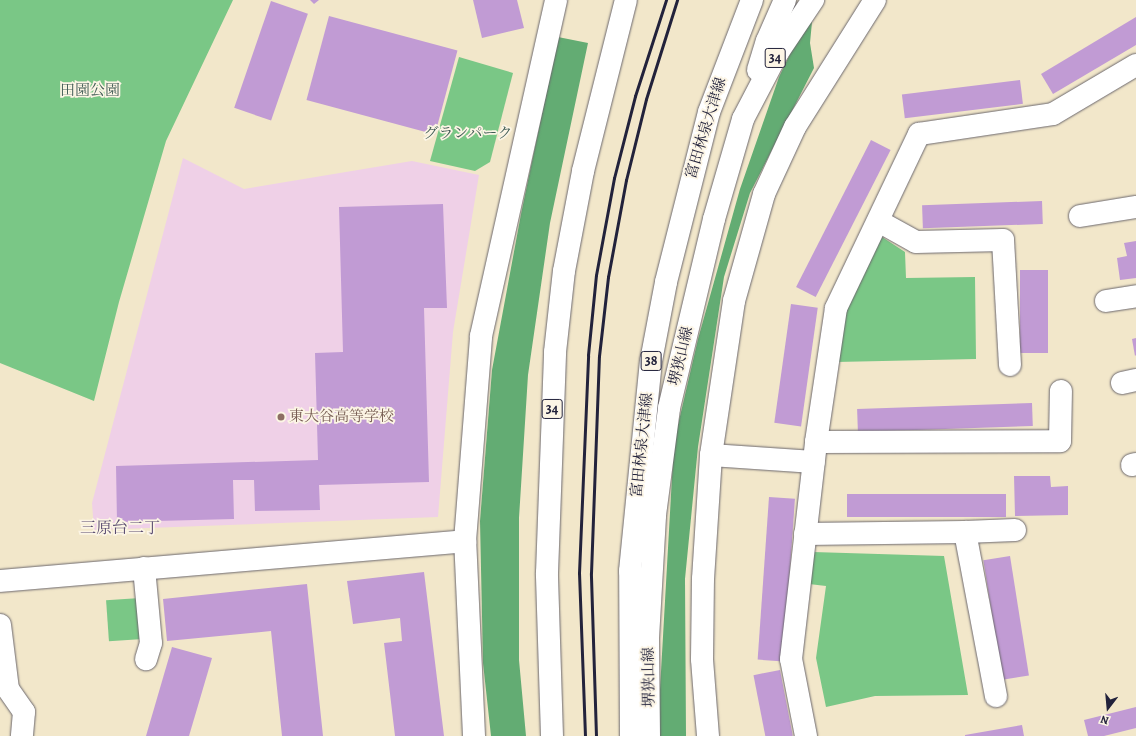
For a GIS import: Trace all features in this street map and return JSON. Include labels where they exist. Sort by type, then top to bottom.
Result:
[{"type":"main road","points":[[474,736],[465,541],[480,336],[556,0]]},
{"type":"main road","points":[[603,87],[626,0]]},
{"type":"main road","points":[[603,87],[631,0]]},
{"type":"main road","name":"富田林泉大津線","points":[[631,736],[630,571],[651,361],[666,282],[709,112],[752,0]]},
{"type":"main road","points":[[743,119],[767,41],[785,0]]},
{"type":"main road","name":"堺狭山線","points":[[649,736],[648,638],[654,522],[669,408],[714,219],[743,119],[778,52],[813,0]]},
{"type":"main road","points":[[708,736],[702,659],[703,603],[711,455],[734,301],[764,194],[795,128],[875,0]]},
{"type":"main road","points":[[806,736],[791,659],[815,452],[836,308],[880,222],[919,134],[1052,114],[1136,65]]},
{"type":"main road","name":"34","points":[[552,736],[547,573],[555,352],[564,271],[583,170],[603,87]]},
{"type":"main road","points":[[1080,216],[1136,207]]},
{"type":"main road","points":[[880,222],[916,242],[1004,240],[1010,365]]},
{"type":"main road","points":[[1106,301],[1136,296]]},
{"type":"main road","points":[[711,455],[1060,441],[1061,392]]},
{"type":"main road","points":[[805,534],[1015,530]]},
{"type":"main road","points":[[965,532],[996,696]]},
{"type":"main road","points":[[0,581],[465,541]]},
{"type":"main road","points":[[144,568],[150,642],[146,659]]},
{"type":"main road","points":[[0,635],[8,689],[24,712],[22,736]]},
{"type":"shaded area","name":"東大谷高等学校","points":[[183,158],[244,189],[412,161],[479,175],[453,332],[438,517],[94,530],[92,503]]},
{"type":"green space","name":"田園公園","points":[[0,0],[233,0],[166,141],[119,302],[94,401],[0,363]]},
{"type":"green space","points":[[812,22],[810,43],[814,68],[750,193],[724,277],[698,447],[685,579],[686,736],[660,736],[659,707],[674,442],[698,339],[740,189],[779,77],[800,33]]},
{"type":"green space","points":[[558,37],[588,43],[550,223],[528,375],[519,518],[519,660],[526,736],[491,736],[483,663],[480,521],[492,370],[521,214]]},
{"type":"green space","name":"グランパーク","points":[[459,57],[513,73],[490,162],[475,171],[430,161]]},
{"type":"green space","points":[[879,235],[905,252],[906,278],[975,277],[976,359],[836,362],[842,309]]},
{"type":"green space","points":[[813,552],[944,556],[968,695],[875,696],[826,707],[816,658],[826,586],[809,584]]},
{"type":"green space","points":[[140,598],[143,639],[109,641],[106,600]]},
{"type":"building","points":[[310,0],[319,0],[314,4]]},
{"type":"building","points":[[473,0],[517,0],[524,28],[482,38]]},
{"type":"building","points":[[271,1],[308,14],[271,121],[234,108]]},
{"type":"building","points":[[329,16],[457,50],[435,134],[306,100]]},
{"type":"building","points":[[1136,17],[1136,45],[1053,94],[1041,74]]},
{"type":"building","points":[[1020,80],[1023,104],[905,118],[902,95]]},
{"type":"building","points":[[871,140],[891,150],[816,297],[796,287]]},
{"type":"building","points":[[1042,201],[1043,224],[923,228],[922,205]]},
{"type":"building","points":[[443,204],[447,308],[424,308],[429,482],[319,485],[320,510],[255,511],[254,480],[233,480],[234,519],[117,522],[116,466],[318,460],[315,353],[343,352],[339,207]]},
{"type":"building","points":[[1136,241],[1136,278],[1120,280],[1117,258],[1127,256],[1124,243]]},
{"type":"building","points":[[1020,270],[1048,270],[1048,353],[1020,353]]},
{"type":"building","points":[[791,304],[818,308],[801,427],[774,423]]},
{"type":"building","points":[[1136,338],[1136,355],[1135,356],[1132,339]]},
{"type":"building","points":[[1032,403],[1033,426],[858,432],[857,409]]},
{"type":"building","points":[[1014,476],[1050,476],[1051,487],[1068,486],[1068,515],[1015,516]]},
{"type":"building","points":[[847,494],[1006,494],[1006,517],[847,517]]},
{"type":"building","points":[[769,497],[795,499],[784,661],[758,660]]},
{"type":"building","points":[[1010,556],[1029,676],[1002,680],[983,560]]},
{"type":"building","points":[[424,572],[444,736],[395,736],[384,643],[402,641],[400,618],[353,624],[347,581]]},
{"type":"building","points":[[307,584],[323,736],[282,736],[271,631],[167,641],[163,599]]},
{"type":"building","points":[[172,647],[212,658],[189,736],[146,736]]},
{"type":"building","points":[[780,670],[793,736],[765,736],[753,675]]},
{"type":"building","points":[[1136,707],[1136,728],[1104,736],[1088,736],[1084,720]]},
{"type":"building","points":[[1022,725],[1024,736],[965,736],[965,735]]},
{"type":"railway","points":[[585,736],[579,573],[588,355],[596,275],[614,178],[635,96],[666,0]]},
{"type":"railway","points":[[596,736],[591,573],[599,356],[608,277],[626,180],[646,99],[677,0]]},
{"type":"place","name":"東大谷高等学校","points":[[281,417]]},
{"type":"district","name":"三原台二丁","points":[[120,528]]}]
